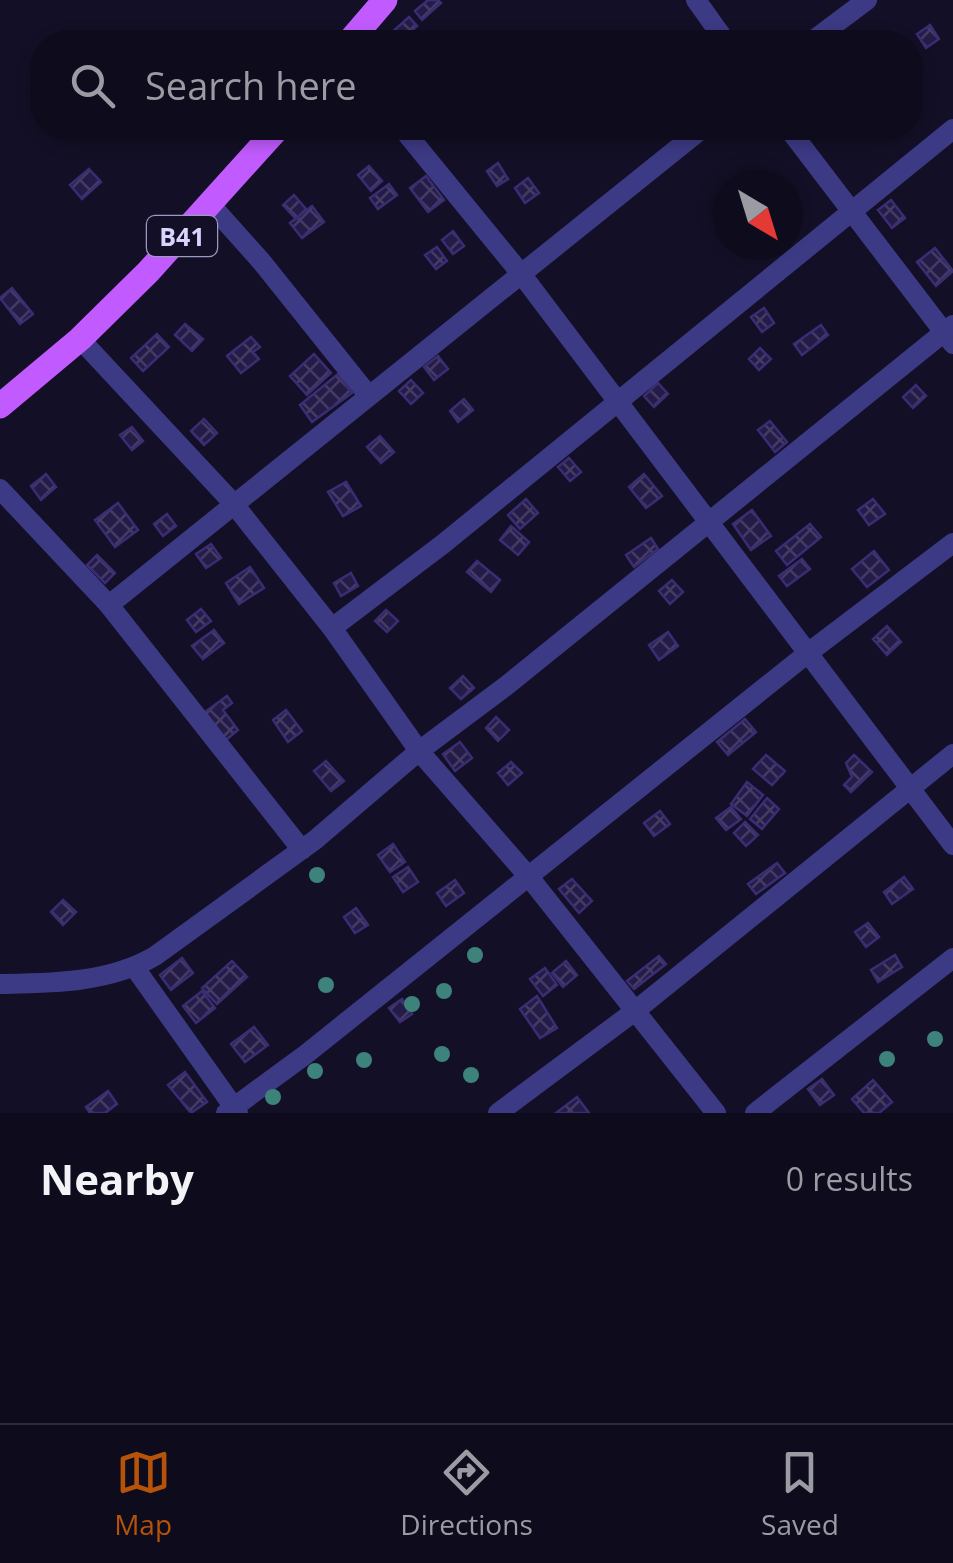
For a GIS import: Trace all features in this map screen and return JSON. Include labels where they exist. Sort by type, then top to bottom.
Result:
[{"type":"main road","points":[[360,30],[385,0]]},
{"type":"main road","name":"B41","points":[[0,406],[80,339],[267,140]]},
{"type":"street","points":[[696,0],[717,30]]},
{"type":"street","points":[[824,30],[857,3]]},
{"type":"street","points":[[332,628],[443,544],[953,128]]},
{"type":"street","points":[[412,140],[522,275],[953,845]]},
{"type":"street","points":[[109,605],[688,140]]},
{"type":"street","points":[[0,984],[63,982],[135,968],[302,850],[419,751],[950,334],[797,140]]},
{"type":"street","points":[[210,204],[369,396]]},
{"type":"street","points":[[80,339],[233,503],[332,628],[419,751],[529,877],[716,1113]]},
{"type":"street","points":[[0,488],[109,605],[302,850]]},
{"type":"street","points":[[135,968],[232,1111],[808,654],[953,544]]},
{"type":"street","points":[[498,1113],[635,1011],[953,754]]},
{"type":"street","points":[[756,1113],[953,958]]},
{"type":"building","points":[[428,0],[441,3],[422,20],[415,11]]},
{"type":"building","points":[[409,17],[417,26],[412,30],[394,30]]},
{"type":"building","points":[[930,25],[939,39],[926,48],[923,30]]},
{"type":"building","points":[[498,163],[508,179],[497,186],[487,171]]},
{"type":"building","points":[[369,166],[382,181],[371,191],[358,175]]},
{"type":"building","points":[[89,169],[101,182],[82,199],[70,185]]},
{"type":"building","points":[[426,176],[444,200],[428,212],[410,188]]},
{"type":"building","points":[[528,178],[539,193],[525,203],[515,188]]},
{"type":"building","points":[[389,184],[397,195],[378,209],[370,198]]},
{"type":"building","points":[[294,195],[306,209],[296,219],[283,205]]},
{"type":"building","points":[[891,200],[905,218],[892,228],[878,210]]},
{"type":"building","points":[[312,206],[324,222],[302,238],[290,223]]},
{"type":"building","points":[[453,231],[464,246],[453,254],[442,240]]},
{"type":"building","points":[[437,247],[447,261],[436,269],[425,255]]},
{"type":"building","points":[[935,248],[953,271],[936,286],[917,262]]},
{"type":"building","points":[[12,288],[33,314],[20,324],[0,298]]},
{"type":"building","points":[[764,308],[774,323],[762,332],[751,317]]},
{"type":"building","points":[[185,324],[203,339],[192,351],[175,335]]},
{"type":"building","points":[[821,325],[828,335],[802,355],[794,344]]},
{"type":"building","points":[[157,334],[169,347],[143,371],[131,358]]},
{"type":"building","points":[[251,337],[260,347],[253,352],[259,359],[241,373],[227,356]]},
{"type":"building","points":[[760,348],[771,359],[759,370],[749,359]]},
{"type":"building","points":[[314,354],[331,373],[307,395],[290,376]]},
{"type":"building","points":[[438,356],[448,369],[434,380],[424,367]]},
{"type":"building","points":[[338,374],[352,393],[312,422],[300,405]]},
{"type":"building","points":[[411,380],[423,393],[411,404],[399,391]]},
{"type":"building","points":[[658,383],[668,394],[654,407],[644,396]]},
{"type":"building","points":[[916,385],[926,396],[913,408],[903,397]]},
{"type":"building","points":[[464,399],[473,410],[458,422],[450,411]]},
{"type":"building","points":[[204,419],[217,433],[204,445],[191,431]]},
{"type":"building","points":[[770,421],[787,442],[775,452],[758,430]]},
{"type":"building","points":[[132,427],[143,441],[132,450],[120,435]]},
{"type":"building","points":[[380,436],[394,452],[381,463],[367,447]]},
{"type":"building","points":[[569,458],[581,472],[570,481],[558,467]]},
{"type":"building","points":[[46,474],[56,487],[41,500],[31,486]]},
{"type":"building","points":[[644,474],[662,496],[646,508],[629,487]]},
{"type":"building","points":[[346,482],[361,506],[343,516],[328,492]]},
{"type":"building","points":[[526,499],[538,513],[520,529],[508,515]]},
{"type":"building","points":[[873,499],[885,514],[869,525],[858,510]]},
{"type":"building","points":[[118,503],[138,530],[115,547],[95,520]]},
{"type":"building","points":[[752,510],[771,536],[751,550],[733,524]]},
{"type":"building","points":[[167,514],[176,526],[163,536],[154,524]]},
{"type":"building","points":[[810,524],[821,537],[787,565],[776,551]]},
{"type":"building","points":[[511,526],[529,542],[518,555],[500,540]]},
{"type":"building","points":[[651,538],[658,549],[634,567],[626,555]]},
{"type":"building","points":[[211,544],[221,558],[206,568],[196,554]]},
{"type":"building","points":[[874,551],[889,570],[867,587],[852,569]]},
{"type":"building","points":[[97,555],[115,573],[105,583],[87,565]]},
{"type":"building","points":[[802,559],[810,569],[787,586],[779,576]]},
{"type":"building","points":[[477,561],[500,580],[491,592],[467,572]]},
{"type":"building","points":[[250,567],[264,588],[239,604],[226,583]]},
{"type":"building","points":[[351,573],[358,586],[341,596],[334,583]]},
{"type":"building","points":[[672,580],[683,592],[670,604],[659,591]]},
{"type":"building","points":[[201,609],[211,621],[196,632],[187,620]]},
{"type":"building","points":[[386,610],[398,621],[387,632],[375,621]]},
{"type":"building","points":[[887,626],[901,642],[887,655],[873,639]]},
{"type":"building","points":[[214,630],[224,643],[203,659],[192,646]]},
{"type":"building","points":[[668,632],[678,646],[659,660],[649,645]]},
{"type":"building","points":[[463,676],[474,688],[461,699],[450,688]]},
{"type":"building","points":[[227,696],[232,703],[223,710],[238,730],[226,740],[205,712]]},
{"type":"building","points":[[286,710],[302,731],[288,742],[273,720]]},
{"type":"building","points":[[496,717],[509,730],[498,741],[486,728]]},
{"type":"building","points":[[745,719],[756,732],[728,755],[717,742]]},
{"type":"building","points":[[460,742],[472,758],[455,771],[443,754]]},
{"type":"building","points":[[766,755],[785,771],[772,785],[753,769]]},
{"type":"building","points":[[854,755],[872,772],[851,792],[844,785],[852,777],[846,763]]},
{"type":"building","points":[[326,761],[344,781],[331,791],[314,771]]},
{"type":"building","points":[[511,762],[522,773],[508,785],[498,773]]},
{"type":"building","points":[[747,782],[763,795],[747,816],[731,804]]},
{"type":"building","points":[[767,798],[779,809],[762,829],[750,819]]},
{"type":"building","points":[[731,807],[741,819],[726,830],[716,818]]},
{"type":"building","points":[[660,811],[670,824],[654,836],[644,823]]},
{"type":"building","points":[[745,822],[758,835],[746,846],[734,833]]},
{"type":"building","points":[[393,844],[405,862],[390,872],[378,855]]},
{"type":"building","points":[[777,863],[785,873],[756,894],[748,884]]},
{"type":"building","points":[[408,867],[418,882],[403,892],[393,877]]},
{"type":"building","points":[[904,877],[913,889],[892,904],[884,892]]},
{"type":"building","points":[[572,879],[592,901],[579,913],[559,889]]},
{"type":"building","points":[[455,880],[464,893],[446,906],[437,893]]},
{"type":"building","points":[[63,900],[76,912],[63,925],[51,912]]},
{"type":"building","points":[[356,908],[368,925],[355,933],[344,917]]},
{"type":"building","points":[[868,923],[879,937],[866,947],[855,932]]},
{"type":"building","points":[[895,955],[902,967],[878,982],[871,970]]},
{"type":"building","points":[[659,956],[666,964],[634,989],[627,981]]},
{"type":"building","points":[[182,958],[193,973],[171,990],[160,975]]},
{"type":"building","points":[[232,961],[247,977],[217,1004],[202,988]]},
{"type":"building","points":[[566,961],[577,975],[563,987],[552,973]]},
{"type":"building","points":[[545,968],[557,985],[543,996],[530,979]]},
{"type":"building","points":[[202,991],[215,1008],[196,1023],[183,1006]]},
{"type":"building","points":[[537,996],[557,1028],[540,1038],[520,1009]]},
{"type":"building","points":[[402,999],[412,1014],[400,1022],[389,1008]]},
{"type":"building","points":[[254,1027],[268,1045],[245,1062],[231,1044]]},
{"type":"building","points":[[185,1072],[207,1102],[191,1113],[168,1085]]},
{"type":"building","points":[[822,1079],[834,1095],[820,1105],[808,1089]]},
{"type":"building","points":[[873,1080],[892,1102],[879,1113],[864,1113],[852,1099]]},
{"type":"building","points":[[108,1091],[117,1104],[105,1113],[90,1113],[86,1107]]},
{"type":"building","points":[[577,1097],[589,1113],[556,1113]]}]
